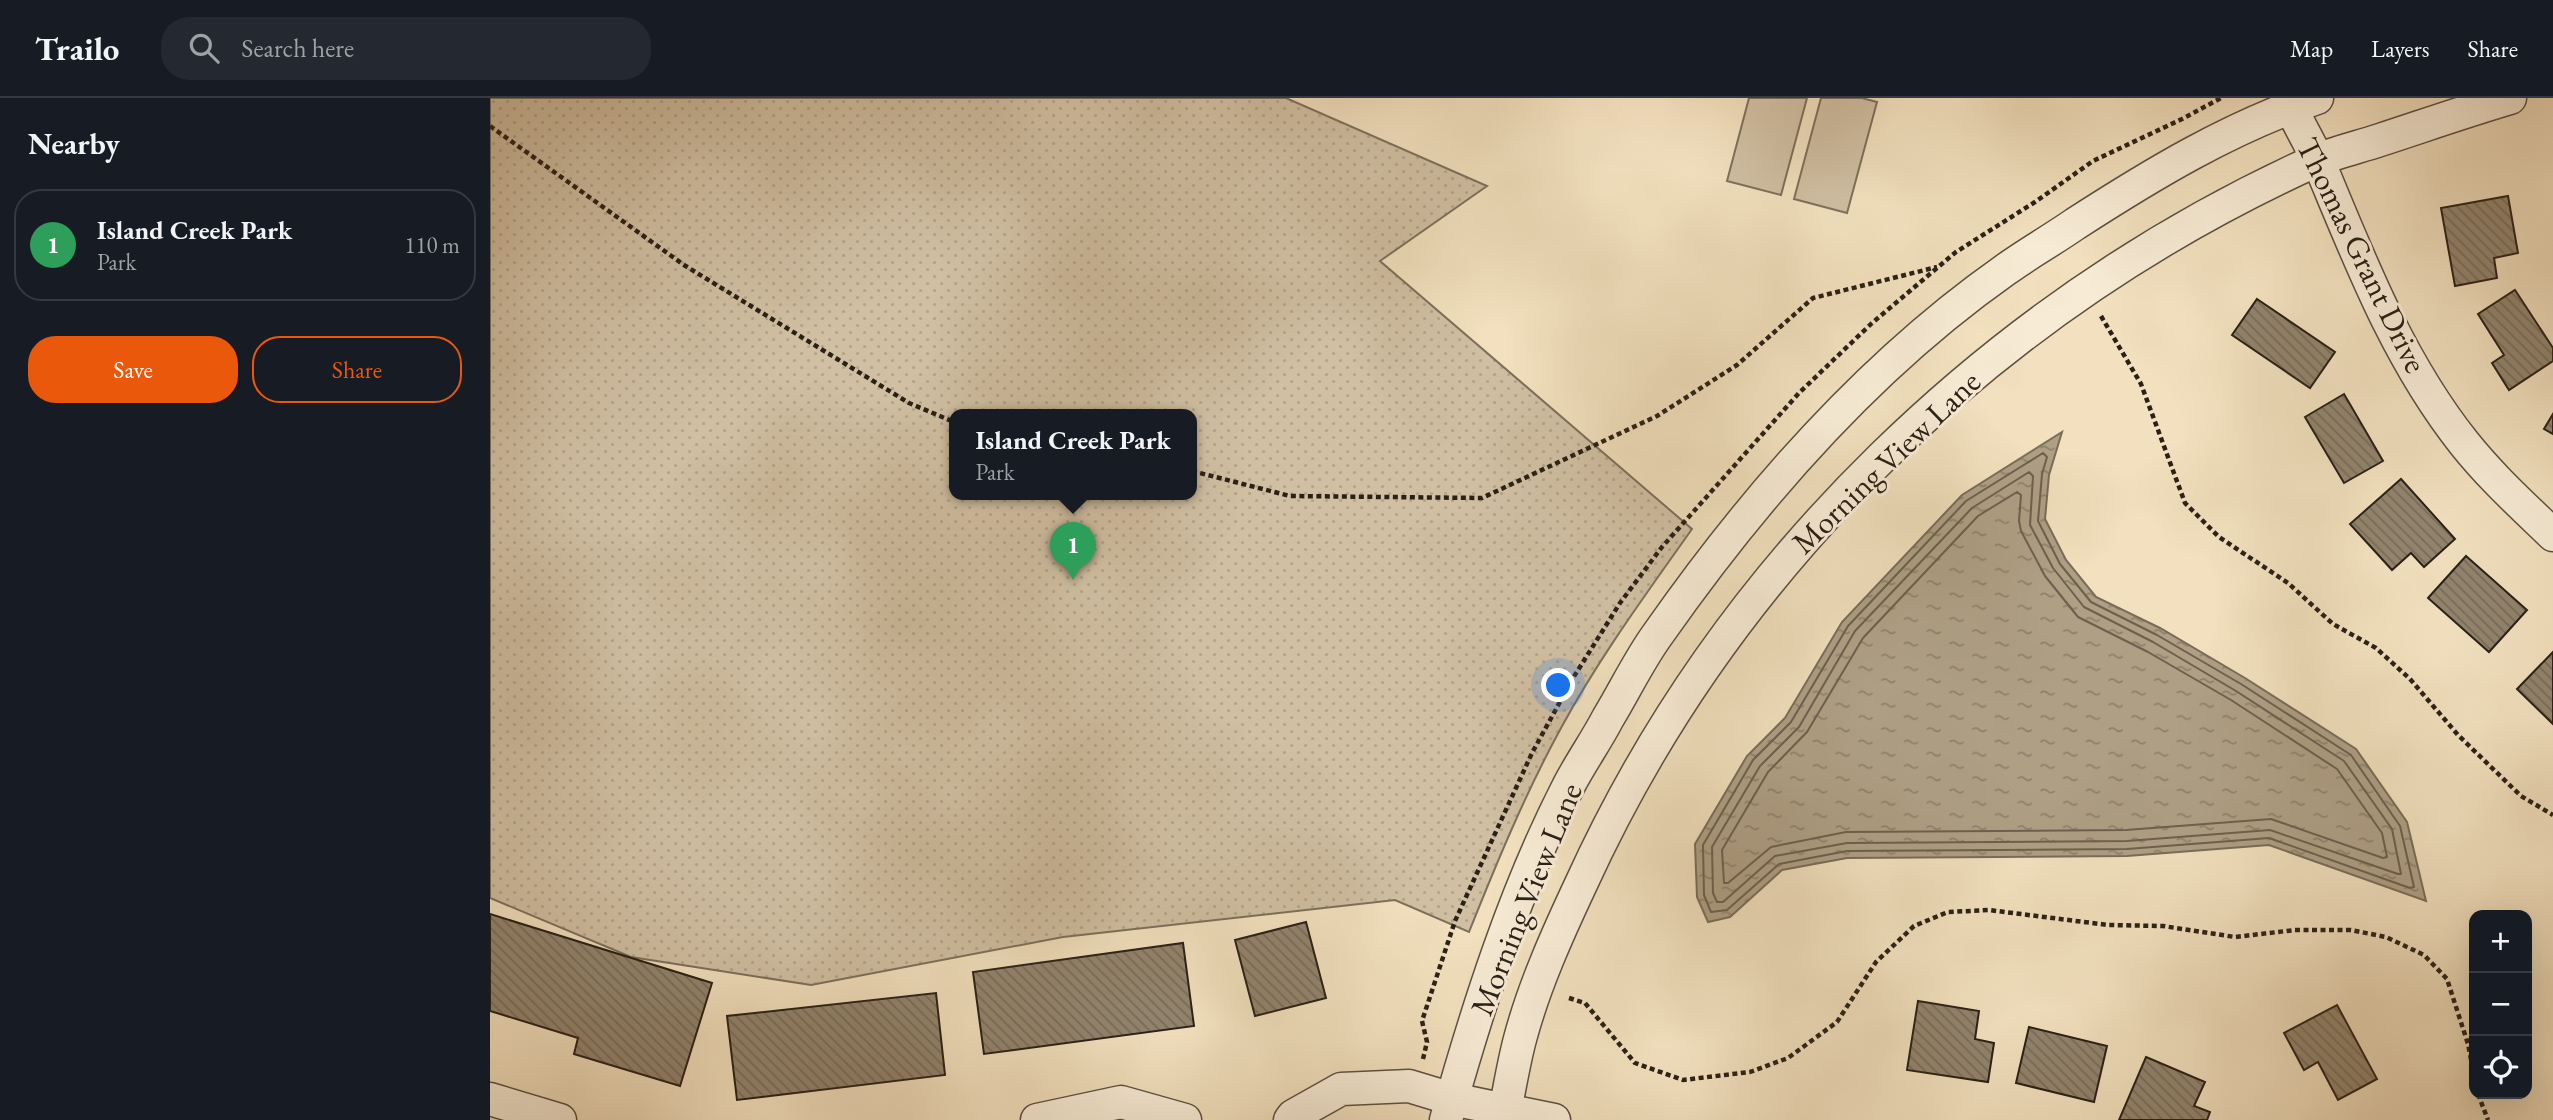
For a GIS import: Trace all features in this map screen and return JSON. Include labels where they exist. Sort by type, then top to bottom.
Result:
[{"type":"street","name":"Morning View Lane","points":[[1504,1116],[1520,1038],[1563,923],[1602,838],[1641,765],[1688,690],[1790,553],[1843,495],[1966,379],[2036,324],[2183,228],[2318,160],[2510,98]]},
{"type":"street","name":"Morning View Lane","points":[[1449,1110],[1499,952],[1531,869],[1570,784],[1656,636],[1759,500],[1811,441],[1876,378],[1934,326],[2004,271],[2152,175],[2298,101]]},
{"type":"street","name":"Thomas Grant Drive","points":[[2298,101],[2318,160],[2377,302],[2426,388],[2463,442],[2498,483],[2553,535]]},
{"type":"street","points":[[1290,1120],[1341,1089],[1409,1086],[1449,1110],[1554,1120]]},
{"type":"street","points":[[490,1099],[558,1120]]},
{"type":"street","points":[[1037,1120],[1121,1102],[1185,1120]]},
{"type":"path","points":[[490,126],[684,265],[909,403],[949,420]]},
{"type":"path","points":[[1197,472],[1290,496],[1482,498],[1657,416],[1737,365],[1812,298],[1941,265]]},
{"type":"path","points":[[2101,316],[2141,384],[2185,503],[2218,537],[2288,583],[2333,624],[2376,648],[2410,678],[2458,735],[2521,796],[2553,815]]},
{"type":"path","points":[[1569,998],[1585,1003],[1635,1063],[1683,1080],[1751,1072],[1788,1058],[1837,1022],[1876,962],[1914,926],[1948,912],[1989,910],[2108,925],[2163,926],[2235,937],[2295,930],[2351,930],[2386,937],[2424,956],[2447,979],[2469,1044]]},
{"type":"path","points":[[2480,1099],[2488,1120]]},
{"type":"shaded area","points":[[490,98],[1286,98],[1487,186],[1380,261],[1692,529],[1607,651],[1561,728],[1523,803],[1469,932],[1395,900],[1063,937],[811,985],[631,957],[490,898]]},
{"type":"shaded area","points":[[1749,98],[1807,98],[1781,195],[1727,181]]},
{"type":"shaded area","points":[[1821,98],[1862,98],[1877,102],[1847,213],[1794,199]]},
{"type":"water","points":[[2062,432],[2049,475],[2045,519],[2066,560],[2096,597],[2160,628],[2245,678],[2356,749],[2407,822],[2426,901],[2269,845],[2127,856],[1847,858],[1782,870],[1730,917],[1708,922],[1697,897],[1695,844],[1747,756],[1785,718],[1842,622],[1962,495]]},
{"type":"building","points":[[2508,196],[2518,253],[2494,258],[2497,278],[2455,286],[2441,208]]},
{"type":"building","points":[[2515,290],[2553,348],[2553,361],[2509,390],[2492,363],[2504,355],[2478,314]]},
{"type":"building","points":[[2257,299],[2335,352],[2310,388],[2232,335]]},
{"type":"building","points":[[2344,394],[2383,461],[2344,483],[2305,417]]},
{"type":"building","points":[[2553,414],[2553,434],[2544,429]]},
{"type":"building","points":[[2401,479],[2455,539],[2424,567],[2411,553],[2392,570],[2350,524]]},
{"type":"building","points":[[2466,556],[2527,610],[2489,652],[2428,598]]},
{"type":"building","points":[[2553,652],[2553,724],[2517,689]]},
{"type":"building","points":[[490,914],[712,983],[680,1086],[574,1054],[578,1038],[490,1011]]},
{"type":"building","points":[[1306,922],[1326,998],[1255,1016],[1235,940]]},
{"type":"building","points":[[1183,943],[1194,1026],[984,1054],[973,972]]},
{"type":"building","points":[[936,993],[945,1075],[737,1100],[727,1016]]},
{"type":"building","points":[[1918,1001],[1979,1011],[1975,1039],[1994,1043],[1988,1082],[1907,1070]]},
{"type":"building","points":[[2337,1005],[2377,1079],[2338,1100],[2318,1062],[2304,1070],[2284,1033]]},
{"type":"building","points":[[2029,1027],[2107,1046],[2094,1102],[2016,1083]]},
{"type":"building","points":[[2146,1057],[2205,1082],[2194,1106],[2210,1112],[2207,1120],[2119,1120]]},
{"type":"place","name":"Island Creek Park","points":[[1073,580]]}]
